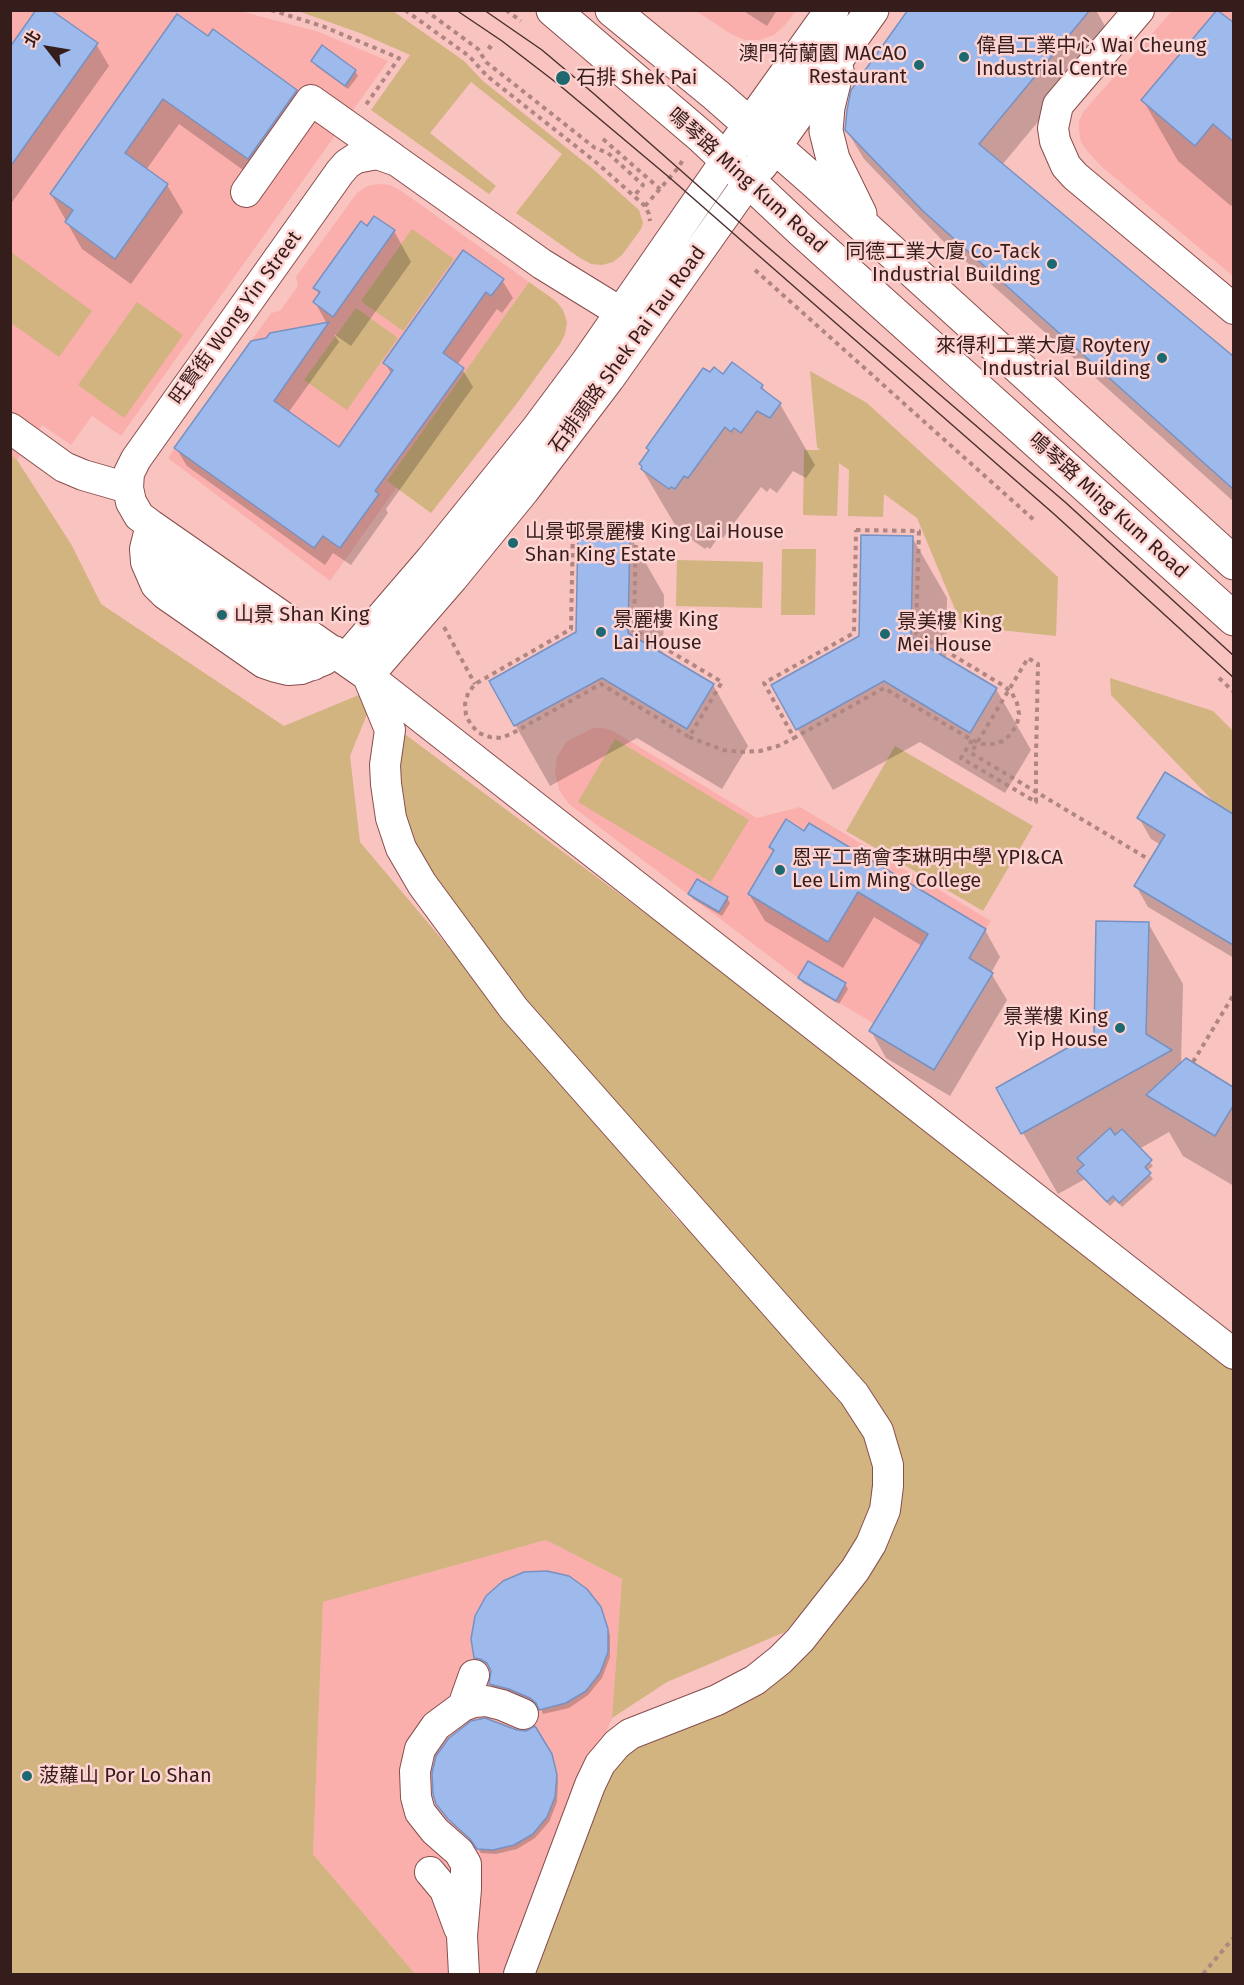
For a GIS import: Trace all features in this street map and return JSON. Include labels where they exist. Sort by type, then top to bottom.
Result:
[{"type":"main road","name":"鳴琴路 Ming Kum Road","points":[[553,10],[702,136],[802,231],[1233,619]]},
{"type":"main road","points":[[612,10],[716,95],[867,229],[1233,563]]},
{"type":"main road","name":"石排頭路 Shek Pai Tau Road","points":[[738,171],[750,125],[832,10]]},
{"type":"main road","name":"石排頭路 Shek Pai Tau Road","points":[[738,171],[774,147],[872,10]]},
{"type":"main road","points":[[840,55],[825,131],[833,159],[867,229]]},
{"type":"street","points":[[1139,10],[1058,105],[1053,128],[1055,141],[1066,166],[1085,186],[1233,309]]},
{"type":"street","points":[[246,192],[311,100],[398,161]]},
{"type":"street","name":"旺賢街 Wong Yin Street","points":[[128,488],[129,473],[136,459],[347,164],[367,154],[388,156],[398,161],[542,264],[620,312]]},
{"type":"street","name":"石排頭路 Shek Pai Tau Road","points":[[340,663],[484,495],[536,429],[620,312],[738,171]]},
{"type":"street","name":"石排頭路 Shek Pai Tau Road","points":[[340,663],[460,569],[538,473],[609,379],[738,171]]},
{"type":"street","points":[[10,428],[64,467],[128,488],[131,502],[148,537],[150,574],[160,590],[264,663],[276,668],[288,670],[340,663]]},
{"type":"street","points":[[148,537],[340,663],[1233,1354]]},
{"type":"street","points":[[340,663],[390,730],[385,765],[391,818],[401,848],[422,884],[514,1009],[855,1394],[878,1431],[888,1465],[885,1510],[871,1544],[849,1578],[800,1640],[780,1660],[754,1680],[717,1700],[630,1734],[606,1756],[590,1785],[519,1974]]},
{"type":"street","points":[[463,1706],[474,1676]]},
{"type":"street","points":[[464,1974],[462,1936],[466,1864],[459,1852],[435,1831],[420,1812],[416,1797],[415,1771],[420,1749],[436,1726],[463,1706],[474,1702],[486,1701],[524,1714]]},
{"type":"street","points":[[430,1872],[445,1890],[462,1936]]},
{"type":"path","points":[[272,10],[322,26],[399,58],[361,112]]},
{"type":"path","points":[[405,10],[469,56],[488,76],[597,163],[645,206],[650,224]]},
{"type":"path","points":[[425,10],[478,49],[486,62],[595,148],[608,153],[644,185],[634,196]]},
{"type":"path","points":[[506,10],[521,21]]},
{"type":"path","points":[[488,46],[495,51]]},
{"type":"path","points":[[603,139],[660,189]]},
{"type":"path","points":[[645,206],[685,156]]},
{"type":"path","points":[[755,270],[1034,520]]},
{"type":"path","points":[[689,737],[722,682],[634,630],[636,527],[573,526],[571,629],[475,684],[468,693],[465,704],[466,715],[471,725],[479,733],[501,738],[512,734],[601,684],[689,737],[723,750],[760,751],[794,738],[884,688],[972,740],[982,744],[1003,741],[1017,724],[1019,714],[1012,693],[916,633],[918,531],[856,530],[854,633],[764,683],[794,738]]},
{"type":"path","points":[[442,623],[475,684]]},
{"type":"path","points":[[972,740],[961,758],[1036,802],[1036,757],[1038,664],[1028,658],[971,753],[1150,860]]},
{"type":"path","points":[[1219,678],[1233,692]]},
{"type":"path","points":[[1193,1062],[1233,994]]},
{"type":"path","points":[[1203,1974],[1233,1936]]},
{"type":"shaded area","points":[[10,11],[240,11],[319,32],[388,61],[121,436],[92,416],[71,445],[42,425],[17,460],[10,454]]},
{"type":"shaded area","points":[[298,11],[393,11],[464,61],[483,81],[593,169],[639,210],[643,223],[641,229],[622,255],[613,262],[602,265],[591,264],[580,258],[516,213],[562,154],[471,82],[430,133],[496,186],[489,194],[371,110],[410,55],[360,33]]},
{"type":"shaded area","points":[[696,11],[796,11],[774,35],[760,40],[745,40],[731,34]]},
{"type":"shaded area","points":[[1172,11],[1229,11],[1233,14],[1233,276],[1102,167],[1081,142],[1079,121],[1084,111]]},
{"type":"shaded area","points":[[390,185],[400,190],[529,282],[387,481],[396,488],[330,581],[168,458],[271,313],[280,311],[298,286],[296,277],[351,201],[358,192],[368,186]]},
{"type":"shaded area","points":[[412,229],[454,259],[403,331],[361,301]]},
{"type":"shaded area","points":[[11,252],[92,311],[59,357],[11,323]]},
{"type":"shaded area","points":[[529,282],[556,301],[563,310],[567,322],[565,334],[518,402],[431,513],[387,481]]},
{"type":"shaded area","points":[[137,302],[183,335],[124,418],[78,385]]},
{"type":"shaded area","points":[[356,308],[398,338],[347,410],[304,380]]},
{"type":"shaded area","points":[[810,371],[867,403],[1058,577],[1056,636],[962,626],[917,518],[884,494],[883,517],[848,516],[849,470],[839,463],[837,516],[803,515],[804,450],[820,450],[817,447]]},
{"type":"shaded area","points":[[10,454],[17,460],[71,544],[101,604],[284,726],[378,687],[350,756],[360,842],[676,1218],[843,1374],[874,1436],[872,1503],[846,1563],[785,1632],[667,1682],[612,1718],[622,1579],[546,1540],[323,1602],[313,1854],[415,1974],[11,1974]]},
{"type":"shaded area","points":[[782,549],[816,549],[815,615],[781,615]]},
{"type":"shaded area","points":[[677,560],[763,562],[762,608],[676,606]]},
{"type":"shaded area","points":[[1110,678],[1213,711],[1233,731],[1233,814],[1215,803],[1111,695]]},
{"type":"shaded area","name":"恩平工商會李琳明中學 YPI&CA Lee Lim Ming College","points":[[593,728],[613,731],[757,818],[800,807],[991,921],[969,958],[993,973],[934,1070],[869,1031],[873,1023],[798,978],[569,804],[559,790],[555,774],[557,757],[566,742]]},
{"type":"shaded area","points":[[402,732],[810,1036],[1233,1368],[1233,1974],[530,1974],[600,1789],[629,1749],[773,1680],[898,1472],[522,1002],[415,852],[397,793]]},
{"type":"shaded area","points":[[615,739],[749,820],[711,882],[578,802]]},
{"type":"shaded area","points":[[895,746],[1033,826],[983,911],[846,831]]},
{"type":"shaded area","points":[[546,1540],[622,1579],[612,1718],[502,1974],[415,1974],[313,1854],[323,1602]]},
{"type":"building","points":[[36,10],[51,10],[98,43],[10,167],[10,47]]},
{"type":"building","points":[[908,10],[1090,10],[979,144],[1233,356],[1233,489],[923,211],[845,130],[851,90]]},
{"type":"building","points":[[1217,10],[1233,22],[1233,141],[1213,124],[1195,146],[1141,100]]},
{"type":"building","points":[[177,14],[208,36],[213,29],[297,90],[248,159],[163,99],[125,153],[168,184],[115,259],[65,222],[73,210],[50,194]]},
{"type":"building","points":[[322,45],[356,70],[345,86],[311,61]]},
{"type":"building","points":[[374,216],[395,230],[333,317],[313,302],[320,292],[313,288],[361,221],[367,226]]},
{"type":"building","points":[[463,250],[504,279],[491,296],[486,292],[443,353],[464,368],[375,491],[379,494],[340,548],[323,536],[314,548],[174,448],[251,341],[266,338],[270,333],[329,322],[274,401],[339,447],[393,370],[383,363]]},
{"type":"building","points":[[732,362],[763,385],[761,388],[781,403],[770,418],[757,411],[741,433],[734,428],[731,432],[725,427],[688,478],[684,476],[675,489],[671,487],[669,489],[641,469],[642,466],[639,464],[649,450],[646,448],[703,368],[710,372],[714,367],[723,374]]},
{"type":"building","name":"景麗樓 King Lai House","points":[[578,532],[630,532],[628,633],[714,684],[687,729],[602,678],[514,726],[489,681],[576,632]]},
{"type":"building","name":"景美樓 King Mei House","points":[[861,535],[913,536],[911,637],[997,688],[970,733],[884,681],[796,730],[771,685],[859,636]]},
{"type":"building","points":[[1165,772],[1233,814],[1233,945],[1134,886],[1165,835],[1137,818]]},
{"type":"building","points":[[786,819],[804,831],[809,823],[986,929],[969,958],[993,973],[934,1070],[869,1031],[928,934],[858,892],[828,942],[748,894],[774,850],[769,847]]},
{"type":"building","points":[[697,879],[728,897],[719,912],[688,894]]},
{"type":"building","name":"景業樓 King Yip House","points":[[1096,921],[1149,922],[1146,1034],[1172,1050],[1021,1134],[996,1088],[1094,1033]]},
{"type":"building","points":[[808,961],[846,983],[836,1001],[798,978]]},
{"type":"building","points":[[1186,1058],[1233,1087],[1233,1106],[1215,1136],[1146,1095]]},
{"type":"building","points":[[1110,1128],[1115,1135],[1122,1129],[1152,1160],[1145,1167],[1151,1173],[1119,1203],[1113,1196],[1107,1202],[1077,1171],[1084,1165],[1077,1158]]},
{"type":"building","points":[[547,1571],[569,1576],[587,1589],[601,1607],[608,1629],[608,1652],[600,1673],[586,1691],[566,1703],[539,1710],[530,1698],[489,1684],[491,1671],[487,1663],[474,1658],[471,1639],[475,1616],[486,1596],[503,1581],[524,1572]]},
{"type":"building","points":[[485,1718],[517,1730],[526,1731],[535,1726],[552,1754],[557,1775],[555,1797],[547,1817],[533,1834],[514,1845],[493,1850],[477,1849],[436,1804],[433,1794],[432,1773],[436,1756],[449,1738],[471,1721]]},
{"type":"tram line","points":[[456,10],[502,41],[558,84],[670,178],[1054,514],[1234,678]]},
{"type":"tram line","points":[[484,10],[542,50],[593,93],[763,243],[1065,502],[1234,656]]},
{"type":"place","name":"偉昌工業中心 Wai Cheung Industrial Centre","points":[[964,57]]},
{"type":"place","name":"澳門荷蘭園 MACAO Restaurant","points":[[919,65]]},
{"type":"place","name":"石排 Shek Pai","points":[[563,78]]},
{"type":"place","name":"同德工業大廈 Co-Tack Industrial Building","points":[[1052,264]]},
{"type":"place","name":"來得利工業大廈 Roytery Industrial Building","points":[[1162,358]]},
{"type":"place","name":"山景邨景麗樓 King Lai House Shan King Estate","points":[[513,543]]},
{"type":"place","name":"山景 Shan King","points":[[222,615]]},
{"type":"place","name":"景麗樓 King Lai House","points":[[601,632]]},
{"type":"place","name":"景美樓 King Mei House","points":[[885,634]]},
{"type":"place","name":"恩平工商會李琳明中學 YPI&CA Lee Lim Ming College","points":[[780,870]]},
{"type":"place","name":"景業樓 King Yip House","points":[[1120,1028]]},
{"type":"place","name":"菠蘿山 Por Lo Shan","points":[[27,1776]]}]
